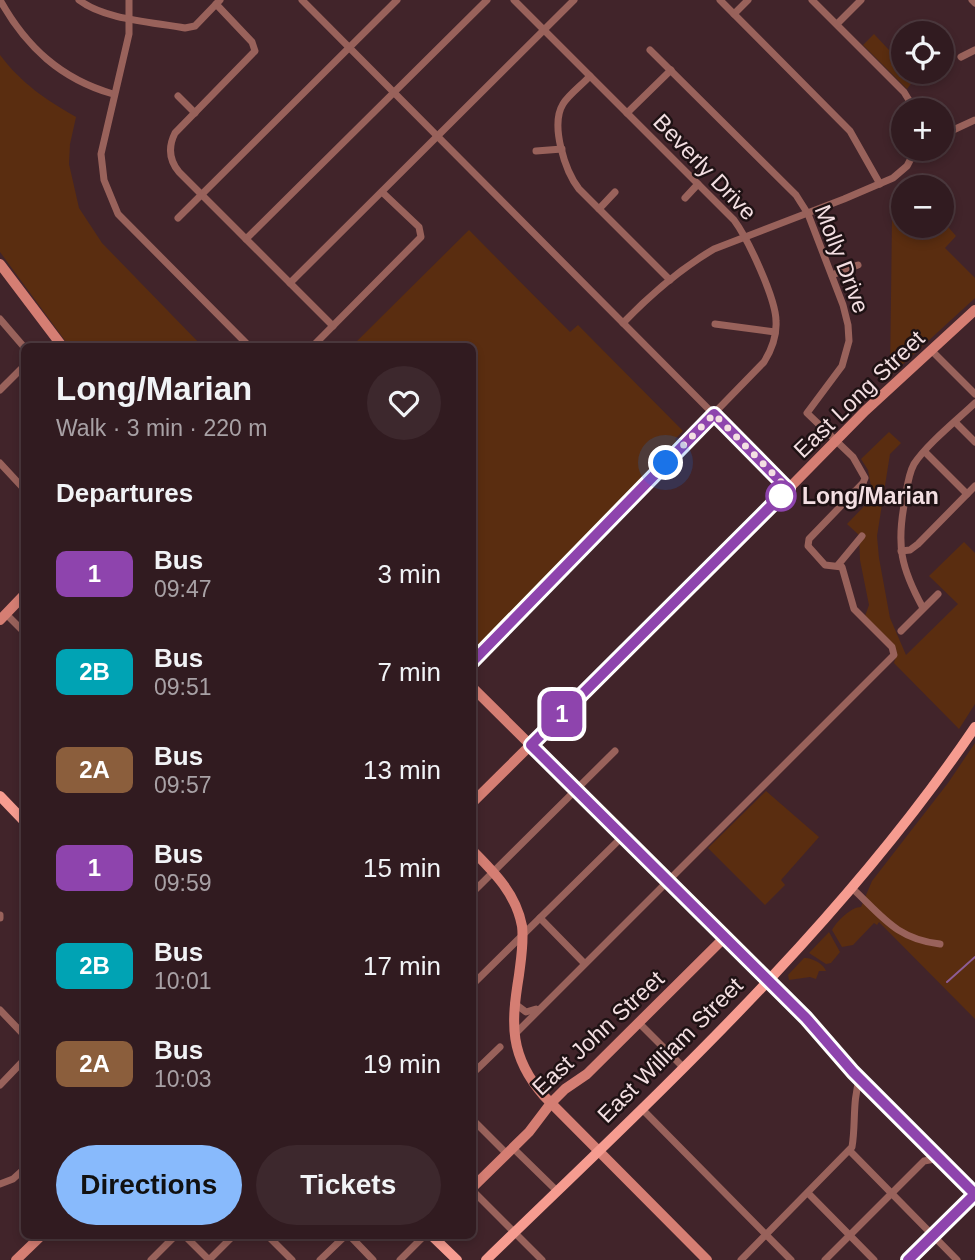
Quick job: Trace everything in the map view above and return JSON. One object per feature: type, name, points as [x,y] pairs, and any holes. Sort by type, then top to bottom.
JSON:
[{"type":"main road","name":"East William Street","points":[[486,1260],[769,982],[852,888],[920,803],[975,727]]},
{"type":"main road","points":[[0,796],[21,818]]},
{"type":"main road","points":[[435,1239],[457,1260]]},
{"type":"street","points":[[1,0],[19,32],[48,62],[87,85],[113,94]]},
{"type":"street","points":[[79,0],[107,14],[185,28],[195,26],[218,2],[252,42],[255,51],[173,137],[170,149],[173,163],[334,326]]},
{"type":"street","points":[[130,0],[131,18],[127,43],[101,154],[104,180],[112,204],[126,223],[246,343]]},
{"type":"street","points":[[178,218],[397,0]]},
{"type":"street","points":[[246,239],[487,0]]},
{"type":"street","name":"Beverly Drive","points":[[514,0],[734,220],[746,237],[774,310],[775,332]]},
{"type":"street","points":[[290,283],[574,0]]},
{"type":"street","points":[[720,0],[850,131],[880,184]]},
{"type":"street","points":[[734,13],[748,0]]},
{"type":"street","points":[[812,0],[908,98]]},
{"type":"street","points":[[837,24],[861,0]]},
{"type":"street","points":[[305,1],[348,48],[788,489]]},
{"type":"street","name":"Molly Drive","points":[[650,50],[796,195],[808,214],[847,316],[847,348],[842,366],[807,413],[853,457],[865,474],[865,481],[808,542],[809,549],[823,563],[838,565]]},
{"type":"street","points":[[961,57],[975,50]]},
{"type":"street","points":[[627,113],[671,70]]},
{"type":"street","points":[[590,76],[563,104],[557,121],[562,149],[574,182],[670,280]]},
{"type":"street","points":[[178,96],[195,113]]},
{"type":"street","points":[[954,130],[975,120]]},
{"type":"street","points":[[536,151],[562,149]]},
{"type":"street","points":[[623,323],[647,298],[715,249],[880,184],[900,172],[908,161]]},
{"type":"street","points":[[685,198],[698,184]]},
{"type":"street","points":[[316,343],[421,237],[419,227],[382,192]]},
{"type":"street","points":[[599,209],[615,192]]},
{"type":"street","points":[[0,264],[60,343]]},
{"type":"street","points":[[832,275],[858,265]]},
{"type":"street","name":"East Long Street","points":[[476,799],[865,411],[975,310]]},
{"type":"street","points":[[0,319],[21,344]]},
{"type":"street","points":[[476,658],[764,362],[774,343],[775,332],[715,324]]},
{"type":"street","points":[[932,351],[975,394]]},
{"type":"street","points":[[0,390],[21,369]]},
{"type":"street","points":[[923,608],[910,583],[901,551],[899,531],[908,480],[915,463],[975,403]]},
{"type":"street","points":[[955,422],[975,442]]},
{"type":"street","points":[[925,452],[967,494]]},
{"type":"street","points":[[0,463],[21,486]]},
{"type":"street","points":[[901,551],[910,550],[918,544],[975,486]]},
{"type":"street","points":[[513,1035],[894,655],[892,647],[854,609],[844,570],[838,565],[862,536]]},
{"type":"street","points":[[901,631],[938,594]]},
{"type":"street","points":[[21,598],[3,617],[21,630]]},
{"type":"street","points":[[476,691],[816,1028],[860,1078],[975,1194],[908,1260]]},
{"type":"street","points":[[476,889],[615,751]]},
{"type":"street","points":[[476,981],[623,836]]},
{"type":"street","points":[[476,854],[506,886],[514,902],[523,936],[514,1003],[513,1035],[523,1067],[535,1086],[707,1260]]},
{"type":"street","points":[[852,888],[901,934],[921,942],[940,944]]},
{"type":"street","points":[[540,918],[584,963]]},
{"type":"street","name":"East John Street","points":[[476,1185],[529,1132],[551,1102],[587,1074],[724,938]]},
{"type":"street","points":[[514,1003],[527,1012],[540,1007]]},
{"type":"street","points":[[0,1010],[21,1032]]},
{"type":"street","points":[[639,1023],[683,1067]]},
{"type":"street","points":[[476,1070],[500,1047]]},
{"type":"street","points":[[0,1085],[21,1064]]},
{"type":"street","points":[[18,1067],[21,1070]]},
{"type":"street","points":[[741,1260],[849,1152],[852,1147],[860,1078]]},
{"type":"street","points":[[642,1109],[791,1260]]},
{"type":"street","points":[[476,1125],[557,1191]]},
{"type":"street","points":[[825,1260],[924,1161],[925,1143]]},
{"type":"street","points":[[849,1152],[957,1260]]},
{"type":"street","points":[[924,1161],[940,1158]]},
{"type":"street","points":[[0,1184],[13,1179],[21,1172]]},
{"type":"street","points":[[476,1193],[542,1260]]},
{"type":"street","points":[[808,1194],[874,1260]]},
{"type":"street","points":[[16,1260],[38,1239]]},
{"type":"street","points":[[150,1260],[172,1239]]},
{"type":"street","points":[[188,1239],[209,1260],[230,1239]]},
{"type":"street","points":[[271,1239],[292,1260]]},
{"type":"street","points":[[320,1260],[344,1239]]},
{"type":"street","points":[[350,1239],[373,1260]]},
{"type":"street","points":[[400,1260],[421,1239]]},
{"type":"shaded area","points":[[874,34],[891,52],[891,73],[863,45]]},
{"type":"shaded area","points":[[0,55],[35,90],[76,117],[69,164],[79,208],[102,243],[199,343],[67,343],[0,252]]},
{"type":"shaded area","points":[[469,230],[570,332],[578,325],[683,431],[675,439],[677,441],[476,649],[476,343],[355,343]]},
{"type":"shaded area","points":[[954,234],[956,236],[945,248],[975,278],[975,298],[890,376],[892,238],[954,238]]},
{"type":"shaded area","points":[[889,432],[901,443],[890,454],[877,536],[890,618],[906,655],[958,604],[929,576],[964,542],[975,553],[975,704],[959,729],[894,663],[897,652],[865,616],[869,605],[860,560],[859,535],[847,524],[873,497],[868,470],[861,459]]},
{"type":"shaded area","points":[[975,743],[975,1019],[879,922],[877,925],[874,923],[853,945],[842,947],[832,930],[845,915],[861,907],[872,881],[948,783]]},
{"type":"shaded area","points":[[766,791],[819,837],[781,880],[785,885],[765,905],[708,848]]},
{"type":"shaded area","points":[[829,932],[840,952],[831,963],[826,964],[809,953]]},
{"type":"shaded area","points":[[804,958],[817,962],[826,971],[819,971],[816,979],[810,977],[789,980],[788,975]]},
{"type":"waterway","points":[[947,982],[975,957]]},
{"type":"bus line","name":"1","points":[[476,658],[714,414],[788,489],[531,745],[816,1028],[853,1072],[975,1194],[908,1260]]},
{"type":"place","name":"Long/Marian","points":[[781,496]]},
{"type":"route","points":[[666,463],[714,414],[788,489],[781,496]]}]
